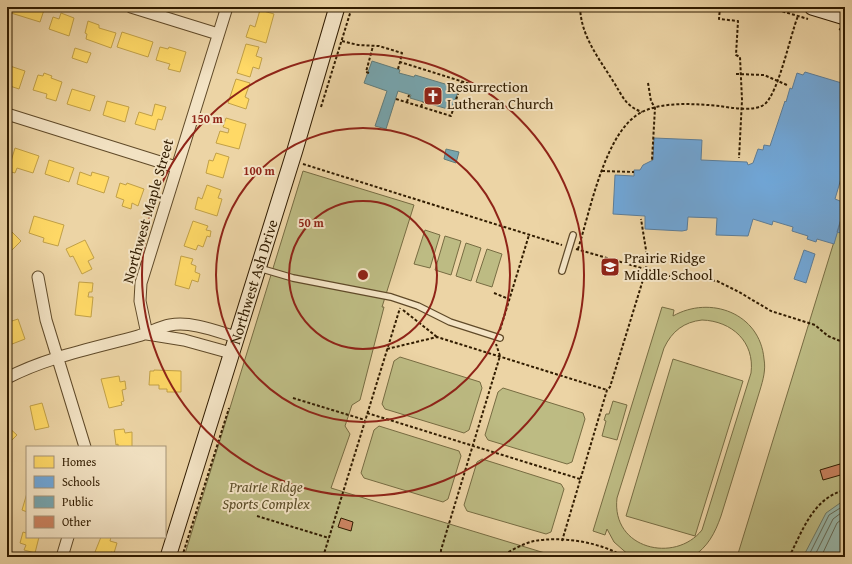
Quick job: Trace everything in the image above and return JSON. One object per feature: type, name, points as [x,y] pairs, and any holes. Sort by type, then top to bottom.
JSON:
[{"type":"street","points":[[131,7],[218,34]]},
{"type":"street","name":"Northwest Maple Street","points":[[147,334],[140,301],[141,283],[227,7]]},
{"type":"street","name":"Northwest Ash Drive","points":[[168,557],[337,7]]},
{"type":"street","points":[[812,7],[845,17]]},
{"type":"street","points":[[7,114],[176,167]]},
{"type":"street","points":[[38,276],[46,320],[85,446]]},
{"type":"street","points":[[7,378],[58,358],[147,334],[170,325],[189,325],[236,338]]},
{"type":"street","points":[[147,334],[184,340],[231,353]]},
{"type":"street","points":[[62,557],[68,538]]},
{"type":"lane","points":[[562,271],[573,235]]},
{"type":"lane","points":[[257,268],[293,278],[392,297],[418,306],[450,322],[498,338]]},
{"type":"path","points":[[580,7],[584,31],[592,49],[622,98],[630,106],[642,112]]},
{"type":"path","points":[[720,7],[719,19],[738,21],[736,55],[740,58],[742,108],[740,158]]},
{"type":"path","points":[[578,249],[602,171],[614,141],[642,112],[655,108],[675,105],[754,108],[764,104],[773,93],[798,16]]},
{"type":"path","points":[[342,41],[358,45],[374,46],[402,53],[398,69]]},
{"type":"path","points":[[369,73],[366,72],[374,46]]},
{"type":"path","points":[[400,62],[470,84]]},
{"type":"path","points":[[736,74],[764,75],[777,80],[786,86]]},
{"type":"path","points":[[396,99],[451,116],[462,81]]},
{"type":"path","points":[[648,83],[651,101],[655,108],[652,160]]},
{"type":"path","points":[[407,102],[409,95]]},
{"type":"path","points":[[421,107],[423,102]]},
{"type":"path","points":[[602,171],[634,172]]},
{"type":"path","points":[[562,541],[607,390],[610,387],[646,270],[647,256],[641,219]]},
{"type":"path","points":[[441,557],[441,550],[500,356],[496,345],[529,235]]},
{"type":"path","points":[[494,293],[509,299]]},
{"type":"path","points":[[393,305],[400,307],[437,337],[607,390]]},
{"type":"path","points":[[323,557],[400,307]]},
{"type":"path","points":[[387,349],[437,337]]},
{"type":"path","points":[[293,398],[366,420]]},
{"type":"path","points":[[367,414],[580,479]]},
{"type":"path","points":[[789,557],[808,521],[822,501],[835,493],[845,490]]},
{"type":"path","points":[[257,516],[329,538]]},
{"type":"path","points":[[500,557],[533,541],[562,541],[600,545],[611,549],[624,557]]},
{"type":"green space","name":"Prairie Ridge Sports Complex","points":[[303,171],[414,205],[382,307],[384,307],[360,400],[352,405],[345,426],[350,434],[331,488],[558,557],[184,557]]},
{"type":"green space","points":[[845,206],[845,557],[737,557]]},
{"type":"green space","points":[[425,230],[440,235],[430,268],[414,264]]},
{"type":"green space","points":[[445,236],[461,241],[451,275],[435,270]]},
{"type":"green space","points":[[466,243],[481,248],[471,281],[456,276]]},
{"type":"green space","points":[[487,249],[502,254],[492,287],[476,282]]},
{"type":"green space","points":[[662,307],[674,310],[673,316],[687,310],[702,307],[717,308],[731,312],[743,320],[753,330],[760,343],[765,363],[764,375],[721,516],[707,544],[692,557],[631,557],[614,542],[607,529],[605,535],[593,531]],"holes":[[[702,320],[713,321],[732,329],[745,343],[749,352],[751,373],[702,530],[690,540],[676,547],[662,548],[647,546],[634,540],[624,529],[618,515],[617,498],[667,342],[675,332],[684,325]]]},
{"type":"green space","points":[[400,357],[480,382],[482,388],[469,430],[464,433],[385,409],[382,404],[394,361]]},
{"type":"green space","points":[[673,359],[743,381],[695,536],[626,516]]},
{"type":"green space","points":[[503,388],[583,413],[585,419],[572,462],[567,464],[488,440],[485,435],[498,392]]},
{"type":"green space","points":[[613,401],[627,405],[617,440],[602,436],[606,421],[604,420],[606,414],[609,414]]},
{"type":"green space","points":[[379,426],[459,451],[461,456],[448,499],[443,502],[364,478],[361,473],[374,430]]},
{"type":"green space","points":[[482,459],[561,484],[564,489],[551,532],[546,534],[467,511],[464,505],[477,462]]},
{"type":"water","points":[[845,501],[845,557],[803,557],[826,513]]},
{"type":"building: Homes","points":[[13,7],[35,7],[44,10],[40,22],[11,13]]},
{"type":"building: Homes","points":[[260,10],[274,14],[266,43],[246,37],[250,25],[255,27]]},
{"type":"building: Homes","points":[[61,13],[74,18],[69,36],[49,29],[53,17],[59,19]]},
{"type":"building: Homes","points":[[88,21],[99,25],[99,28],[116,33],[111,48],[86,39],[87,34],[85,33]]},
{"type":"building: Homes","points":[[122,32],[153,42],[148,57],[117,47]]},
{"type":"building: Homes","points":[[246,44],[259,47],[256,56],[262,58],[259,69],[253,67],[250,77],[237,73]]},
{"type":"building: Homes","points":[[160,47],[168,49],[169,47],[186,52],[180,72],[168,69],[170,64],[156,60]]},
{"type":"building: Homes","points":[[75,48],[91,53],[87,63],[72,58]]},
{"type":"building: Homes","points":[[7,65],[25,71],[19,89],[10,86],[11,83],[7,81]]},
{"type":"building: Homes","points":[[44,73],[52,76],[51,78],[62,82],[56,101],[46,98],[47,94],[33,90],[38,75],[43,76]]},
{"type":"building: Homes","points":[[236,79],[250,83],[245,97],[249,99],[246,109],[228,103]]},
{"type":"building: Homes","points":[[72,89],[95,96],[90,111],[67,104]]},
{"type":"building: Homes","points":[[107,101],[129,107],[125,122],[103,115]]},
{"type":"building: Homes","points":[[155,104],[166,107],[162,120],[158,119],[155,130],[135,124],[139,112],[152,116]]},
{"type":"building: Homes","points":[[226,118],[246,124],[239,149],[216,143],[220,131],[228,133],[229,129],[223,127]]},
{"type":"building: Homes","points":[[15,148],[39,156],[33,173],[17,168],[15,173],[8,171]]},
{"type":"building: Homes","points":[[216,153],[229,157],[223,178],[206,173],[209,160],[213,161]]},
{"type":"building: Homes","points":[[49,160],[74,168],[69,182],[45,174]]},
{"type":"building: Homes","points":[[80,172],[91,176],[92,172],[109,177],[104,193],[77,184]]},
{"type":"building: Homes","points":[[120,183],[126,185],[127,183],[144,189],[138,206],[132,203],[131,209],[122,206],[124,200],[116,197]]},
{"type":"building: Homes","points":[[207,185],[221,190],[218,198],[222,199],[217,216],[195,209],[198,197],[202,199]]},
{"type":"building: Homes","points":[[34,216],[64,225],[58,246],[43,242],[44,238],[29,233]]},
{"type":"building: Homes","points":[[193,221],[208,226],[206,230],[211,231],[210,237],[207,236],[203,247],[198,245],[196,250],[184,246]]},
{"type":"building: Homes","points":[[12,232],[21,241],[9,253],[7,253],[7,234],[9,236]]},
{"type":"building: Homes","points":[[85,240],[94,258],[88,261],[92,269],[82,274],[73,256],[70,257],[66,249]]},
{"type":"building: Homes","points":[[181,256],[193,259],[191,264],[196,266],[195,272],[200,274],[198,282],[192,280],[189,289],[175,285]]},
{"type":"building: Homes","points":[[79,282],[93,283],[92,292],[89,292],[88,297],[93,297],[91,317],[75,315]]},
{"type":"building: Homes","points":[[18,319],[25,339],[7,346],[7,328],[10,327],[9,322]]},
{"type":"building: Homes","points":[[150,371],[181,371],[181,392],[167,392],[167,389],[159,389],[159,385],[149,385]]},
{"type":"building: Homes","points":[[119,376],[120,382],[125,381],[126,389],[122,390],[124,401],[121,402],[122,405],[109,408],[101,379]]},
{"type":"building: Homes","points":[[42,403],[49,427],[35,430],[30,406]]},
{"type":"building: Homes","points":[[7,426],[17,435],[9,443],[7,442]]},
{"type":"building: Homes","points":[[124,429],[125,433],[132,432],[132,446],[116,445],[114,430]]},
{"type":"building: Homes","points":[[26,496],[26,512],[22,510]]},
{"type":"building: Homes","points":[[23,532],[26,533],[26,538],[39,538],[35,553],[24,550],[26,545],[20,543]]},
{"type":"building: Homes","points":[[101,538],[111,538],[110,541],[117,543],[114,553],[111,552],[109,557],[93,557]]},
{"type":"building: Schools","name":"Prairie Ridge Middle School","points":[[805,72],[845,84],[845,165],[835,199],[845,203],[845,206],[834,244],[817,239],[816,242],[807,239],[808,236],[792,231],[793,227],[773,221],[772,225],[753,219],[748,236],[716,235],[717,218],[688,217],[687,230],[682,231],[645,229],[645,216],[613,214],[615,175],[634,176],[634,170],[640,170],[643,165],[653,160],[654,138],[702,140],[701,160],[747,162],[748,165],[753,163],[758,149],[763,150],[764,145],[770,146],[785,101],[786,102],[790,88],[792,89],[797,73],[803,75]]},
{"type":"building: Schools","points":[[845,206],[845,234],[837,232]]},
{"type":"building: Schools","points":[[804,250],[815,254],[806,283],[794,279]]},
{"type":"building: Public","name":"Resurrection Lutheran Church","points":[[372,61],[400,70],[399,73],[414,77],[415,75],[455,87],[454,91],[458,92],[451,110],[410,98],[411,95],[398,91],[386,129],[375,126],[387,91],[364,83]]},
{"type":"building: Public","points":[[446,149],[459,152],[456,163],[444,159]]},
{"type":"building: Other","points":[[840,464],[844,474],[823,480],[820,470]]},
{"type":"building: Other","points":[[341,518],[353,522],[351,531],[338,527]]},
{"type":"place","name":"Resurrection Lutheran Church","points":[[433,96]]},
{"type":"place","name":"Prairie Ridge Middle School","points":[[610,267]]}]
